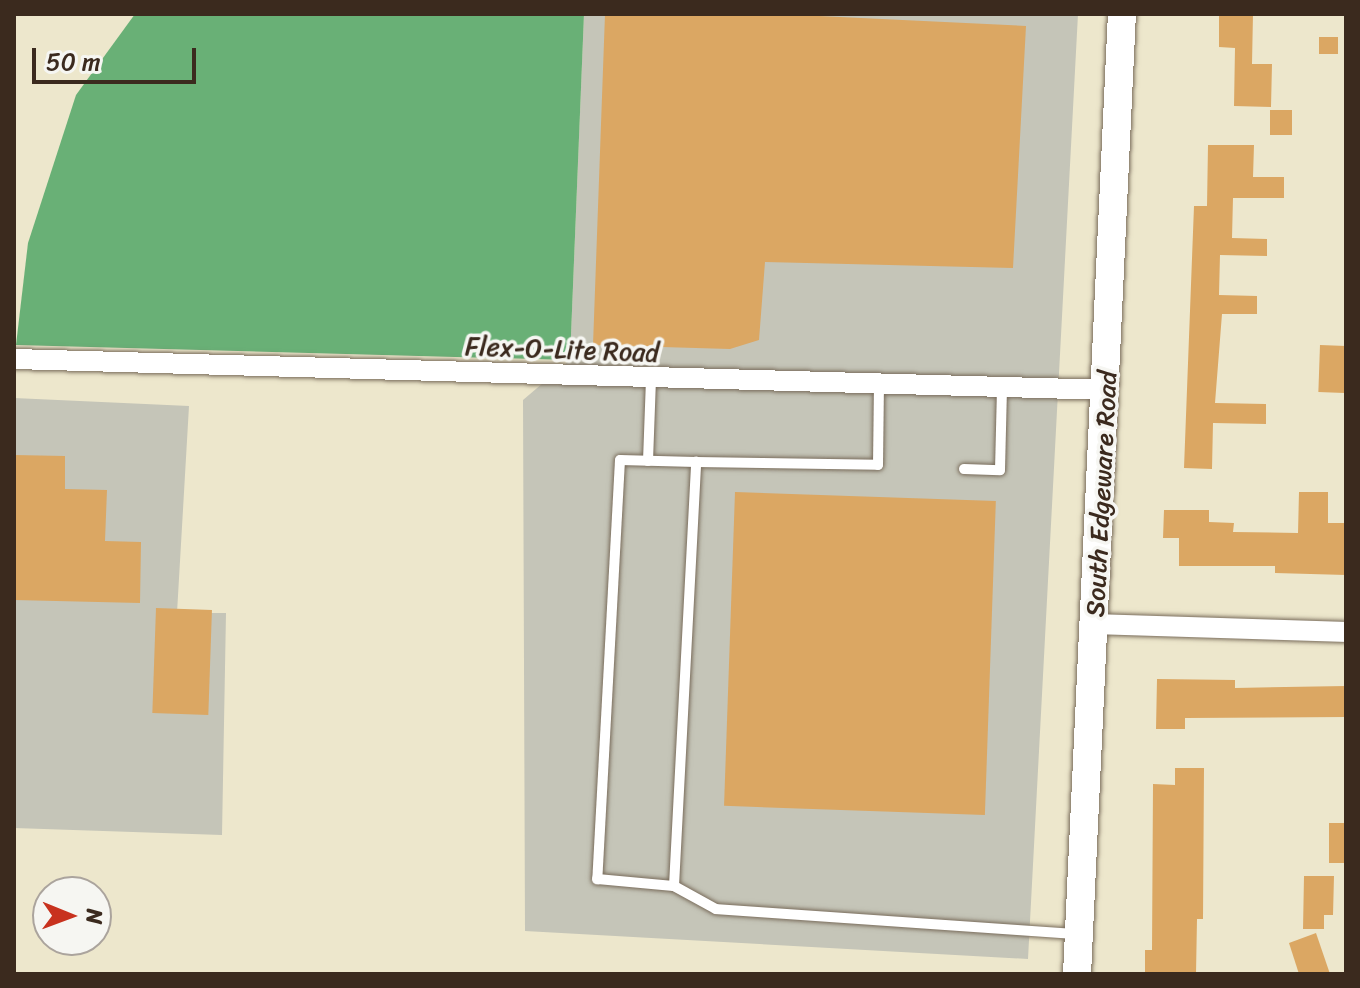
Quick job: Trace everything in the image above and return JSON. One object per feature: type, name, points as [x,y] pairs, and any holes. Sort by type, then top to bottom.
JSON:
[{"type":"main road","name":"South Edgeware Road","points":[[1077,974],[1108,390],[1122,14]]},
{"type":"street","name":"Flex-O-Lite Road","points":[[14,359],[1108,390]]},
{"type":"street","points":[[1095,624],[1346,632]]},
{"type":"lane","points":[[648,461],[651,379]]},
{"type":"lane","points":[[879,384],[878,465],[620,460],[597,879],[674,886],[716,909],[1079,934]]},
{"type":"lane","points":[[964,469],[1000,470],[1002,387]]},
{"type":"lane","points":[[674,886],[696,462]]},
{"type":"shaded area","points":[[584,14],[1078,14],[1028,959],[525,931],[523,400],[570,360]]},
{"type":"shaded area","points":[[14,398],[189,406],[177,613],[226,613],[222,835],[14,828]]},
{"type":"green space","points":[[135,14],[584,14],[570,360],[16,345],[28,243],[76,95]]},
{"type":"building","points":[[605,14],[777,14],[1026,26],[1013,268],[765,262],[759,340],[730,349],[593,345]]},
{"type":"building","points":[[1219,14],[1253,14],[1252,64],[1272,64],[1271,107],[1234,106],[1235,48],[1219,47]]},
{"type":"building","points":[[1319,37],[1338,37],[1338,54],[1319,54]]},
{"type":"building","points":[[1270,110],[1292,110],[1292,135],[1270,135]]},
{"type":"building","points":[[1208,145],[1254,145],[1253,177],[1284,177],[1284,198],[1233,198],[1232,238],[1267,239],[1267,256],[1220,255],[1219,295],[1257,296],[1257,314],[1222,314],[1215,403],[1266,404],[1266,424],[1213,423],[1212,469],[1184,468],[1194,206],[1207,206]]},
{"type":"building","points":[[1320,345],[1346,346],[1344,393],[1318,392]]},
{"type":"building","points":[[14,455],[65,456],[65,489],[107,490],[105,541],[141,542],[140,603],[14,600]]},
{"type":"building","points":[[735,492],[996,501],[985,815],[724,806]]},
{"type":"building","points":[[1299,492],[1328,492],[1328,523],[1346,523],[1346,575],[1275,573],[1275,566],[1179,566],[1179,538],[1163,538],[1164,510],[1209,510],[1209,522],[1234,523],[1233,532],[1298,533]]},
{"type":"building","points":[[156,608],[212,610],[208,715],[152,713]]},
{"type":"building","points":[[1157,679],[1235,680],[1235,688],[1346,686],[1346,717],[1185,718],[1185,729],[1156,729]]},
{"type":"building","points":[[1175,768],[1204,768],[1203,919],[1197,919],[1196,974],[1145,974],[1145,950],[1152,950],[1153,784],[1175,785]]},
{"type":"building","points":[[1329,823],[1346,823],[1346,863],[1329,863]]},
{"type":"building","points":[[1304,876],[1334,876],[1333,915],[1324,915],[1324,929],[1303,929]]},
{"type":"building","points":[[1316,933],[1330,974],[1299,974],[1289,943]]}]
